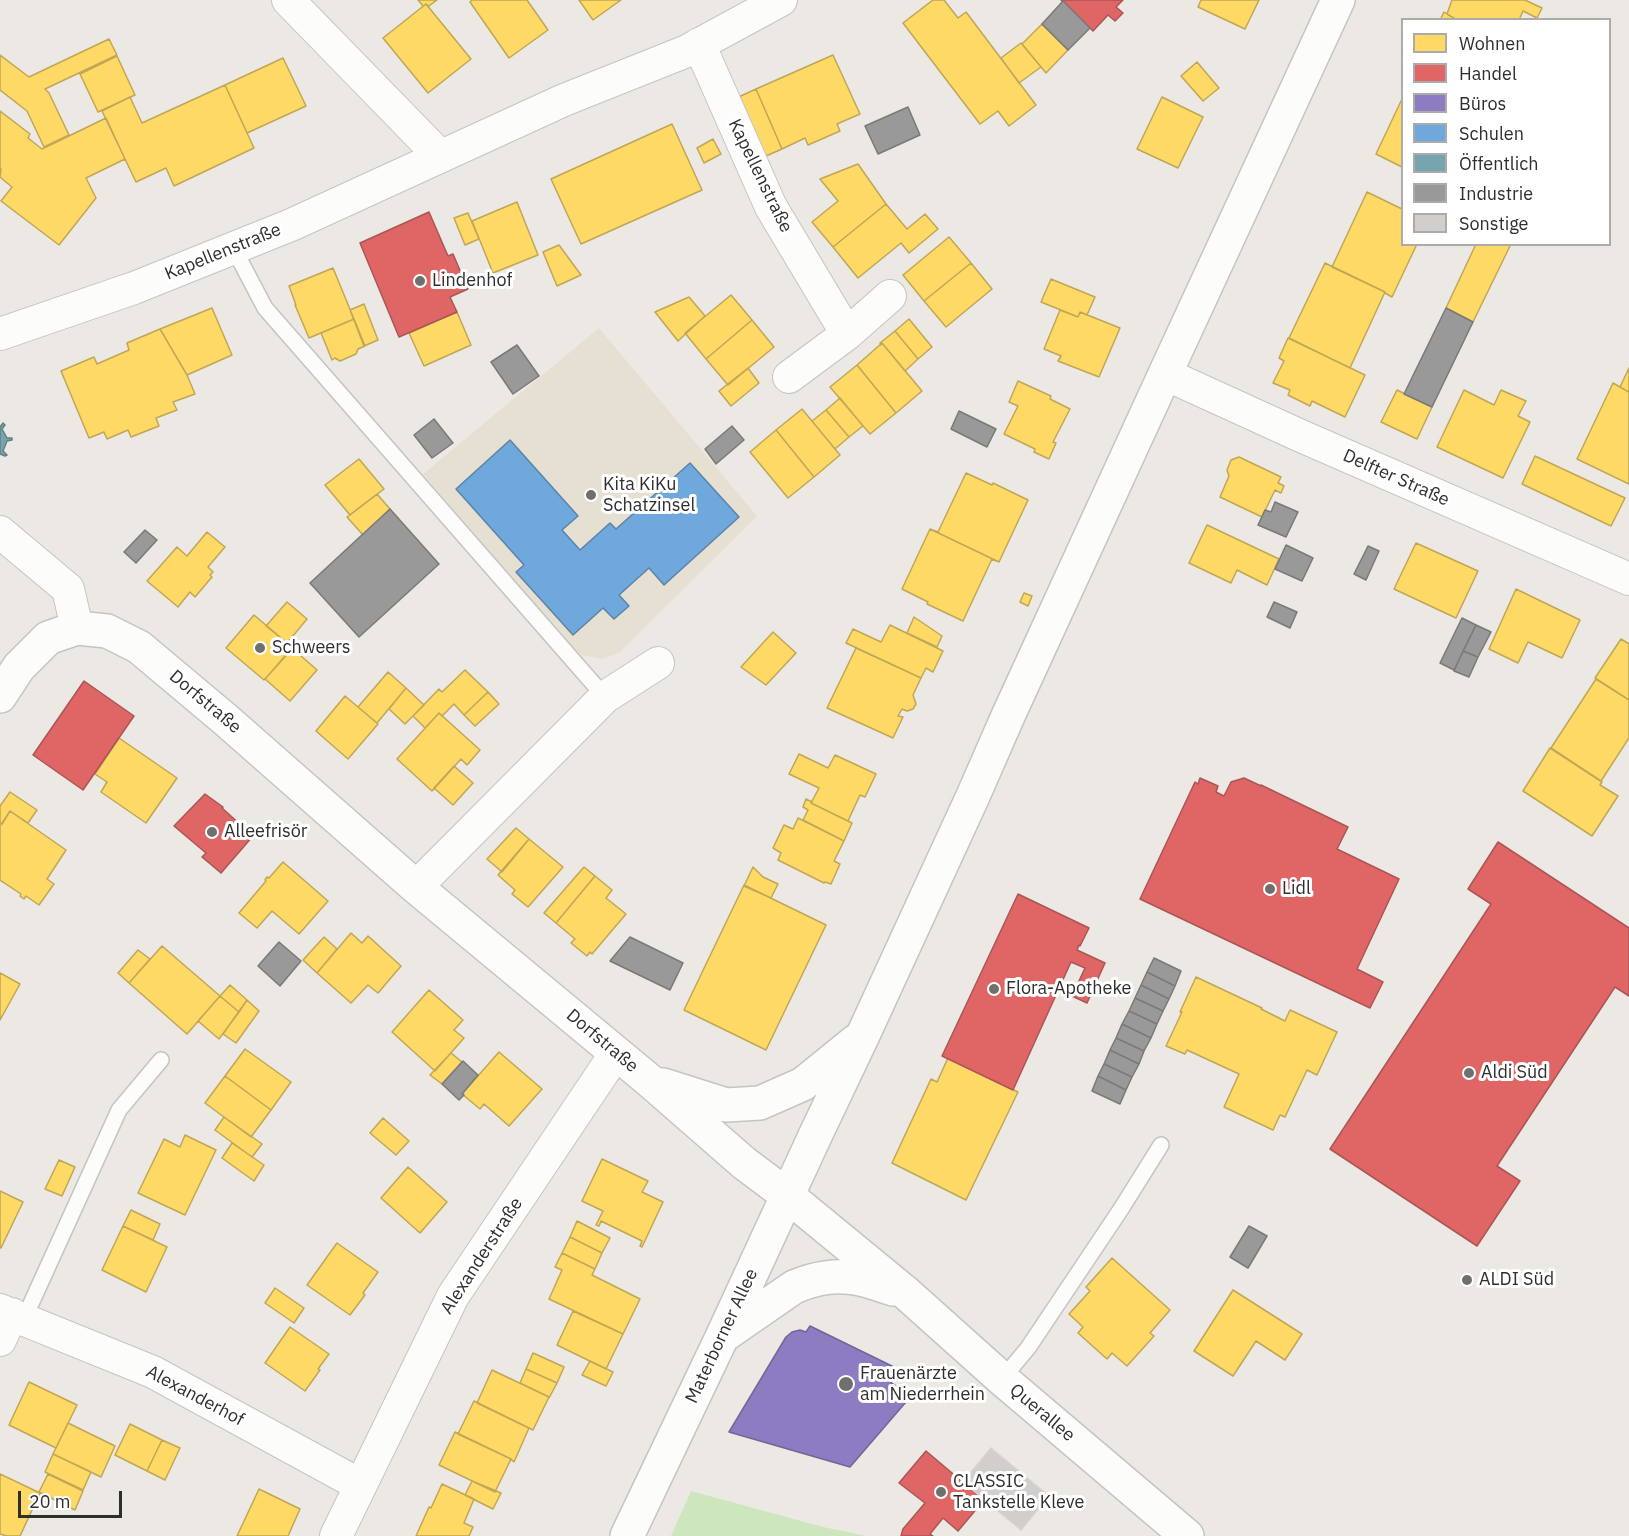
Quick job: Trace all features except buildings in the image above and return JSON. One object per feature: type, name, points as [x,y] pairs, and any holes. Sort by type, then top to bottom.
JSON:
[{"type":"street","points":[[288,0],[440,156]]},
{"type":"street","name":"Kapellenstraße","points":[[0,334],[134,288],[291,225],[564,100],[687,51],[781,0]]},
{"type":"street","name":"Materborner Allee","points":[[627,1536],[863,1035],[1338,0]]},
{"type":"street","name":"Kapellenstraße","points":[[699,44],[771,207],[847,334]]},
{"type":"street","points":[[789,377],[847,334],[890,296]]},
{"type":"street","name":"Delfter Straße","points":[[1165,374],[1629,579]]},
{"type":"street","points":[[0,532],[68,589],[77,628],[48,638],[19,667],[0,696]]},
{"type":"street","name":"Dorfstraße","points":[[77,628],[107,631],[139,647],[416,887],[650,1081],[744,1163],[788,1196]]},
{"type":"street","points":[[416,887],[604,697],[658,663]]},
{"type":"street","points":[[650,1081],[726,1105],[760,1103],[803,1084],[863,1035]]},
{"type":"street","name":"Alexanderstraße","points":[[336,1536],[453,1296],[616,1053]]},
{"type":"street","name":"Querallee","points":[[788,1196],[906,1293],[1002,1379],[1187,1536]]},
{"type":"street","points":[[722,1337],[794,1287],[823,1277],[860,1278],[906,1293]]},
{"type":"street","name":"Alexanderhof","points":[[9,1321],[153,1372],[360,1485]]},
{"type":"lane","points":[[234,249],[265,308],[604,697]]},
{"type":"lane","name":"Alexanderhof","points":[[9,1321],[119,1110],[161,1060]]},
{"type":"lane","points":[[1002,1379],[1034,1338],[1161,1145]]},
{"type":"shaded area","name":"Kita KiKu Schatzinsel","points":[[599,328],[757,516],[620,652],[603,659],[581,655],[567,642],[423,474]]},
{"type":"green space","points":[[691,1491],[823,1527],[867,1536],[671,1536]]},
{"type":"place","name":"Lindenhof","points":[[420,281]]},
{"type":"place","name":"Kita KiKu Schatzinsel","points":[[591,495]]},
{"type":"place","name":"Schweers","points":[[260,648]]},
{"type":"place","name":"Alleefrisör","points":[[212,832]]},
{"type":"place","name":"Lidl","points":[[1270,889]]},
{"type":"place","name":"Flora-Apotheke","points":[[994,989]]},
{"type":"place","name":"Aldi Süd","points":[[1469,1073]]},
{"type":"place","name":"ALDI Süd","points":[[1467,1280]]},
{"type":"place","name":"Frauenärzte am Niederrhein","points":[[846,1384]]},
{"type":"place","name":"CLASSIC Tankstelle Kleve","points":[[941,1492]]}]
